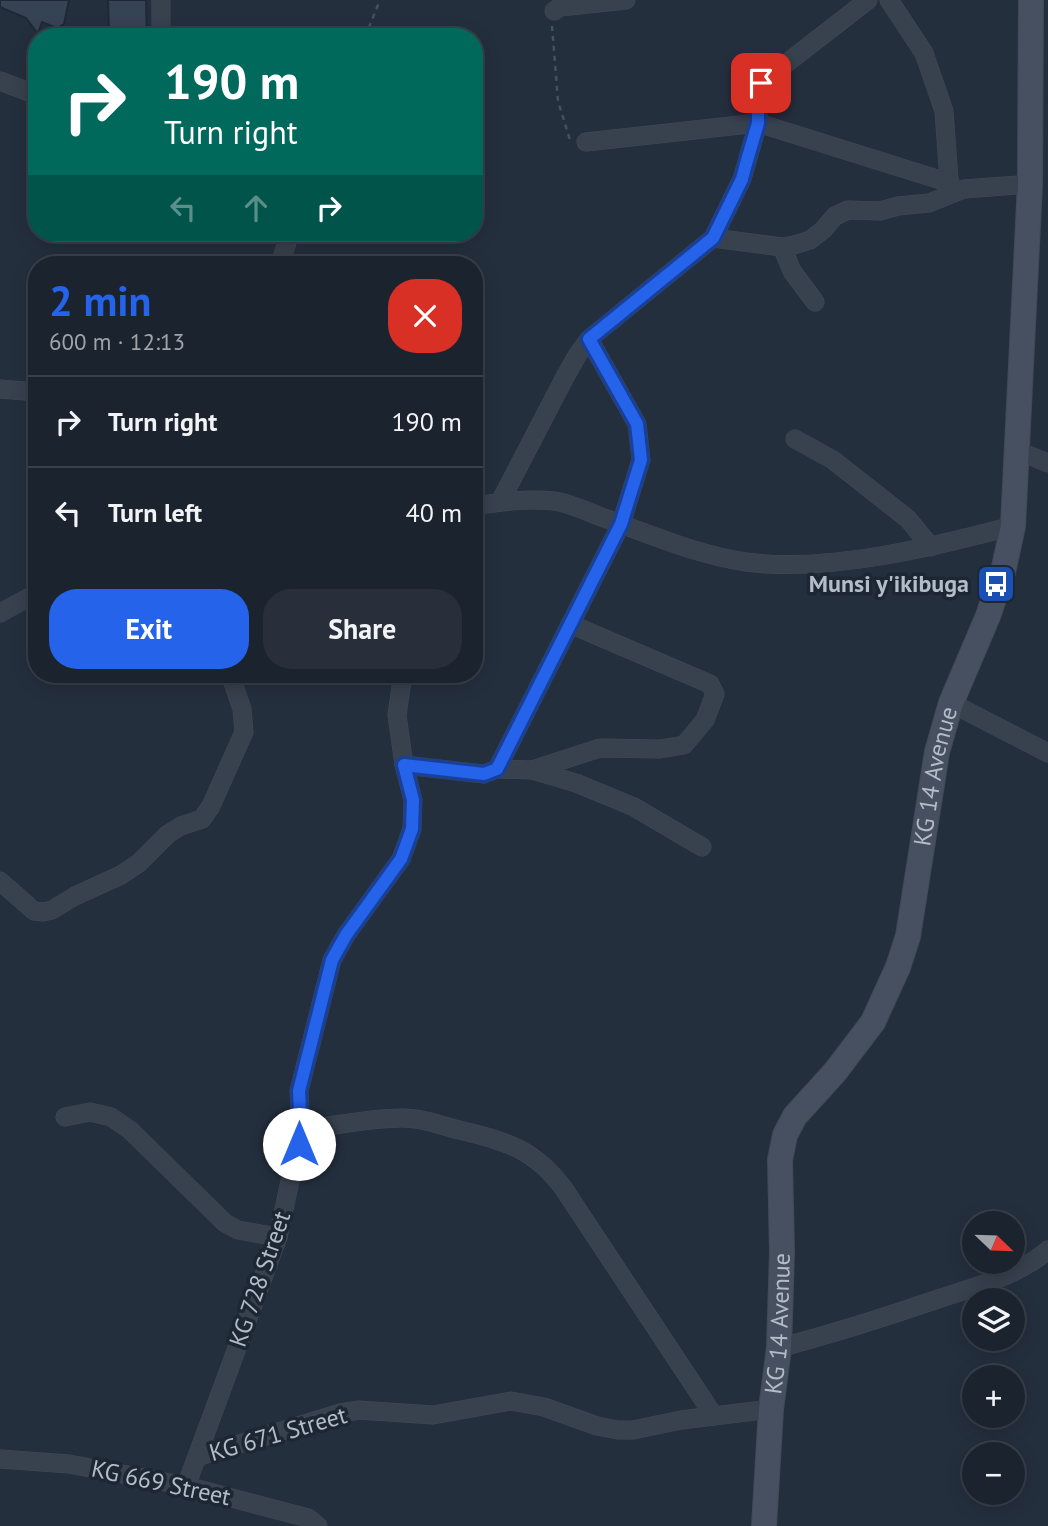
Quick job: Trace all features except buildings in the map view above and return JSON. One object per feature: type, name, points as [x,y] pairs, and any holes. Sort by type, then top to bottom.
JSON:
[{"type":"main road","name":"KG 14 Avenue","points":[[764,1526],[771,1409],[779,1348],[782,1252],[780,1160],[785,1135],[795,1116],[835,1072],[873,1022],[898,967],[908,936],[935,764],[951,703],[1003,572],[1013,526],[1030,184],[1031,0]]},
{"type":"street","points":[[161,0],[161,28]]},
{"type":"street","points":[[554,10],[560,7],[626,0]]},
{"type":"street","points":[[500,502],[565,377],[589,339],[713,238],[742,179],[758,123],[761,83],[867,0]]},
{"type":"street","points":[[889,0],[924,53],[944,111],[950,188]]},
{"type":"street","points":[[0,81],[28,92]]},
{"type":"street","points":[[586,142],[758,123],[950,188],[1030,184]]},
{"type":"street","points":[[713,238],[782,247],[810,240],[835,216],[848,210],[880,211],[929,203],[950,188]]},
{"type":"street","points":[[782,247],[792,271],[815,302]]},
{"type":"street","points":[[497,769],[621,524],[641,460],[637,424],[589,339]]},
{"type":"street","points":[[0,389],[28,391]]},
{"type":"street","points":[[794,439],[833,460],[908,519],[931,547]]},
{"type":"street","points":[[1016,450],[1048,463]]},
{"type":"street","points":[[483,505],[557,501],[701,553],[746,562],[777,564],[824,562],[931,547],[1013,526]]},
{"type":"street","points":[[0,613],[28,598]]},
{"type":"street","points":[[532,770],[600,748],[660,749],[684,745],[705,720],[715,694],[710,684],[570,624]]},
{"type":"street","points":[[0,881],[34,911],[52,910],[121,874],[139,863],[168,834],[202,819],[211,806],[244,732],[245,721],[233,683]]},
{"type":"street","name":"KG 728 Street","points":[[186,1486],[278,1237],[301,1130],[299,1091],[332,960],[346,935],[401,859],[412,829],[413,800],[404,765],[397,715],[402,683]]},
{"type":"street","points":[[951,703],[1048,753]]},
{"type":"street","points":[[404,765],[484,774],[497,769],[532,770],[576,783],[634,807],[702,847]]},
{"type":"street","points":[[65,1117],[90,1112],[111,1117],[130,1130],[225,1223],[238,1230],[278,1237]]},
{"type":"street","points":[[301,1130],[403,1118],[422,1120],[499,1140],[529,1153],[549,1169],[564,1189],[714,1416]]},
{"type":"street","points":[[779,1348],[824,1337],[996,1279],[1031,1264],[1048,1250]]},
{"type":"street","name":"KG 671 Street","points":[[197,1457],[340,1413],[359,1410],[433,1415],[511,1401],[544,1406],[597,1426],[633,1430],[771,1409]]},
{"type":"street","name":"KG 669 Street","points":[[0,1459],[69,1464],[186,1486],[307,1518],[318,1526]]},
{"type":"path","points":[[369,28],[380,0]]},
{"type":"path","points":[[554,10],[551,19],[558,101],[570,141],[586,142]]},
{"type":"place","name":"Munsi y'ikibuga","points":[[996,584]]},
{"type":"route","points":[[299,1144],[299,1091],[332,960],[346,935],[401,859],[412,829],[413,800],[404,765],[484,774],[497,769],[621,524],[641,460],[637,424],[589,339],[713,238],[742,179],[758,123],[761,83]]}]
